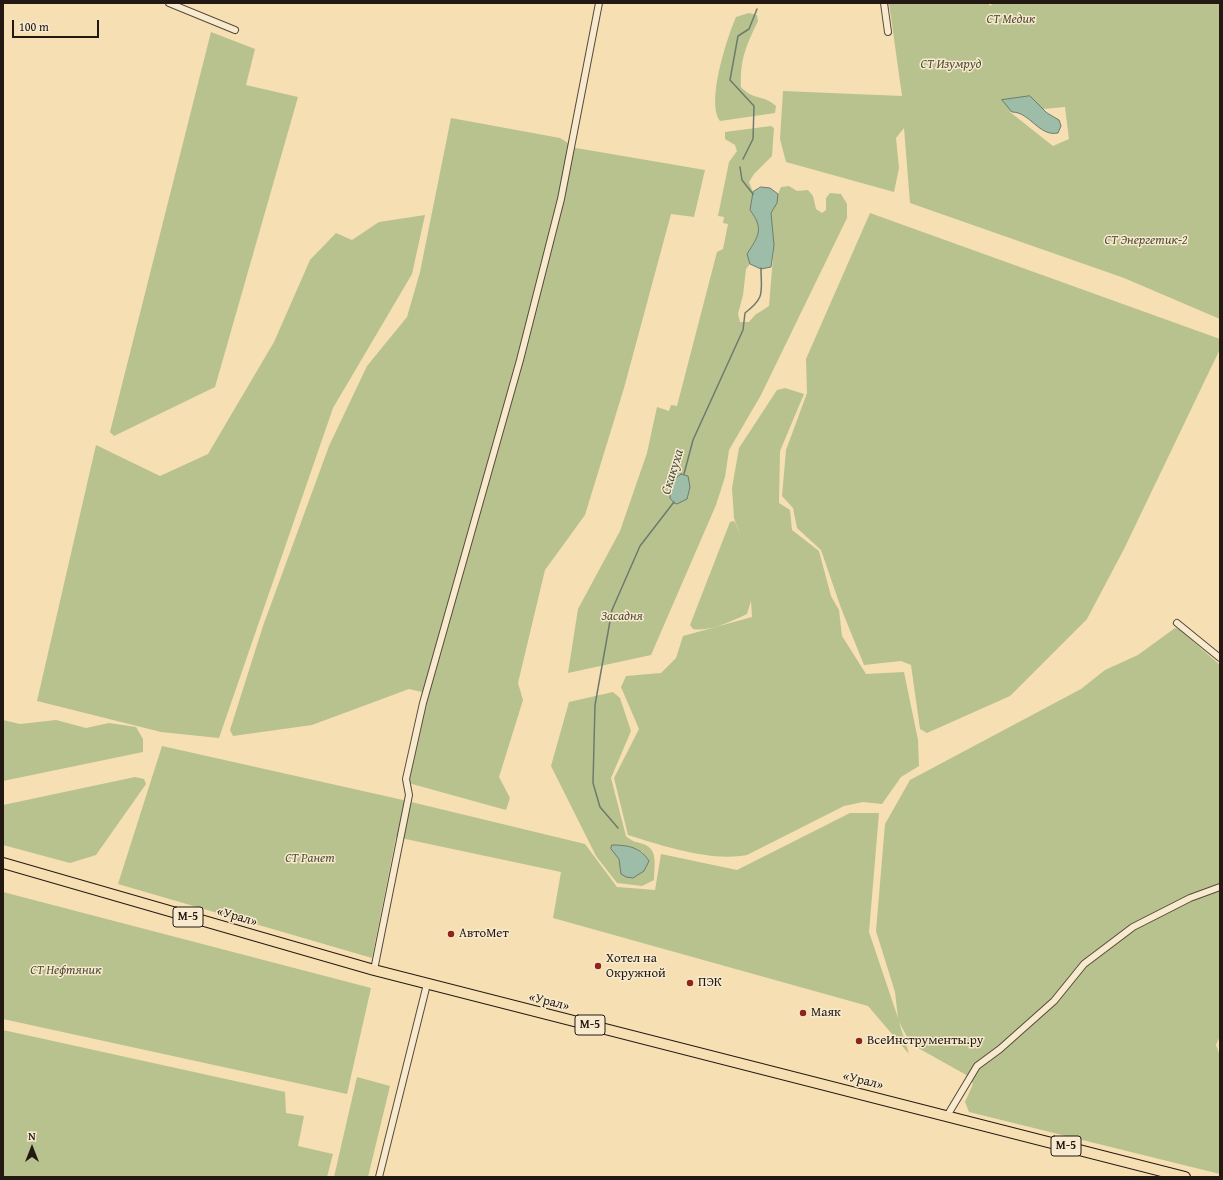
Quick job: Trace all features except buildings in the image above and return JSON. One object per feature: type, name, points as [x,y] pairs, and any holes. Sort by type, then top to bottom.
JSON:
[{"type":"highway","name":"«Урал»","points":[[3,863],[374,970],[1185,1177]]},
{"type":"street","points":[[169,3],[235,30]]},
{"type":"street","points":[[374,970],[409,795],[406,779],[423,703],[520,360],[561,199],[599,3]]},
{"type":"street","points":[[884,3],[888,32]]},
{"type":"street","points":[[1177,623],[1220,658]]},
{"type":"street","points":[[947,1116],[977,1066],[1000,1049],[1054,1001],[1084,964],[1133,927],[1190,898],[1220,887]]},
{"type":"street","points":[[379,1177],[427,984]]},
{"type":"green space","points":[[889,3],[987,3],[991,6],[992,3],[1220,3],[1220,319],[1124,278],[910,203],[904,128],[896,138],[899,168],[894,192],[786,162],[780,139],[783,91],[902,96]],"holes":[[[1065,107],[1069,139],[1053,146],[1010,112]]]},
{"type":"green space","points":[[749,13],[757,15],[758,21],[750,38],[743,60],[741,87],[754,96],[771,102],[776,106],[775,113],[720,121],[716,112],[715,100],[723,54],[736,17]]},
{"type":"green space","points":[[211,32],[255,49],[246,85],[298,97],[215,387],[114,436],[110,432]]},
{"type":"green space","points":[[451,118],[560,138],[576,148],[705,170],[694,217],[671,214],[624,388],[585,515],[545,570],[518,683],[523,700],[499,777],[510,798],[506,810],[412,784],[407,780],[426,693],[409,689],[312,725],[233,736],[230,730],[263,626],[329,446],[367,366],[407,317],[420,272]]},
{"type":"green space","name":"Засадня","points":[[771,126],[774,128],[772,156],[754,174],[749,182],[753,192],[750,210],[757,222],[758,232],[757,237],[747,254],[750,264],[746,269],[743,295],[738,314],[740,322],[749,322],[755,315],[769,306],[774,245],[771,213],[777,203],[778,194],[781,187],[789,186],[797,191],[808,190],[813,196],[816,209],[822,213],[826,210],[826,198],[830,193],[841,194],[847,204],[847,218],[761,395],[729,450],[725,477],[716,505],[651,655],[568,673],[578,609],[620,531],[647,453],[657,407],[669,411],[671,405],[677,406],[717,252],[723,249],[728,224],[723,223],[724,217],[718,216],[729,162],[737,151],[735,145],[725,139],[725,132]]},
{"type":"green space","points":[[870,213],[1220,339],[1220,349],[1124,549],[1087,619],[1010,696],[927,733],[920,729],[911,665],[901,661],[864,665],[841,608],[821,550],[797,528],[793,508],[782,496],[786,450],[807,393],[806,359]]},
{"type":"green space","points":[[425,215],[412,274],[333,408],[219,738],[161,732],[37,701],[96,445],[160,476],[208,454],[274,342],[310,260],[336,233],[352,240],[379,222]]},
{"type":"green space","points":[[785,388],[804,394],[780,451],[779,503],[790,510],[792,530],[819,551],[831,596],[839,610],[842,636],[866,674],[904,672],[918,740],[919,766],[901,777],[882,804],[863,802],[844,806],[747,855],[733,857],[703,855],[687,852],[628,835],[614,778],[639,729],[621,687],[626,676],[661,673],[676,658],[683,636],[752,617],[751,601],[747,614],[728,623],[700,630],[693,629],[690,625],[730,522],[735,522],[741,537],[734,518],[732,488],[739,448],[777,390]]},
{"type":"green space","name":"СТ Ранет","points":[[1175,628],[1179,629],[1220,665],[1220,1036],[1216,1045],[1220,1056],[1220,1174],[969,1112],[965,1102],[973,1084],[968,1076],[911,1044],[899,1022],[909,1054],[868,1006],[553,918],[561,872],[396,837],[372,958],[118,884],[162,746],[403,800],[585,844],[617,887],[655,890],[661,854],[737,870],[850,813],[879,813],[869,932],[898,1018],[895,992],[876,931],[885,824],[910,780],[1081,689],[1105,670],[1138,655]]},
{"type":"green space","points":[[613,692],[620,698],[631,731],[611,778],[626,836],[648,846],[654,854],[654,880],[642,886],[617,883],[596,856],[551,766],[569,702]],"holes":[[[618,845],[643,852],[621,874]]]},
{"type":"green space","points":[[3,720],[20,724],[56,720],[86,728],[109,723],[136,727],[143,739],[143,752],[3,781]]},
{"type":"green space","points":[[135,777],[144,779],[146,784],[96,855],[70,863],[3,845],[3,805]]},
{"type":"green space","name":"СТ Нефтяник","points":[[3,892],[371,988],[347,1094],[3,1019]]},
{"type":"green space","points":[[3,1030],[285,1092],[286,1113],[304,1116],[298,1146],[333,1154],[327,1177],[3,1177]]},
{"type":"green space","points":[[357,1077],[390,1086],[368,1177],[334,1177]]},
{"type":"shaded area","points":[[1030,96],[1047,113],[1059,120],[1061,126],[1058,133],[1045,131],[1024,116],[1012,112],[1002,100]]},
{"type":"shaded area","points":[[761,187],[770,188],[778,194],[777,203],[771,213],[774,245],[771,267],[761,269],[750,264],[747,254],[757,237],[758,232],[757,222],[750,210],[753,192]]},
{"type":"shaded area","points":[[681,474],[688,476],[690,487],[687,499],[677,504],[670,498],[670,490],[674,481]]},
{"type":"shaded area","points":[[612,845],[628,846],[642,853],[649,861],[644,871],[633,878],[626,877],[621,874],[619,859],[611,849]]},
{"type":"waterway","name":"Скакуха","points":[[743,159],[753,139],[754,106],[730,80],[738,36],[749,29],[757,9]]},
{"type":"waterway","name":"Скакуха","points":[[740,167],[742,180],[753,194]]},
{"type":"waterway","name":"Скакуха","points":[[684,474],[693,440],[743,330],[745,313],[756,303],[761,294],[761,268]]},
{"type":"waterway","name":"Скакуха","points":[[618,828],[600,807],[593,783],[595,705],[612,610],[640,546],[674,502]]},
{"type":"place","name":"АвтоМет","points":[[451,934]]},
{"type":"place","name":"Хотел на Окружной","points":[[598,966]]},
{"type":"place","name":"ПЭК","points":[[690,983]]},
{"type":"place","name":"Маяк","points":[[803,1013]]},
{"type":"place","name":"ВсеИнструменты.ру","points":[[859,1041]]},
{"type":"park label","name":"СТ Медик","points":[[1011,20]]},
{"type":"park label","name":"СТ Изумруд","points":[[951,65]]},
{"type":"park label","name":"СТ Энергетик-2","points":[[1146,241]]}]
